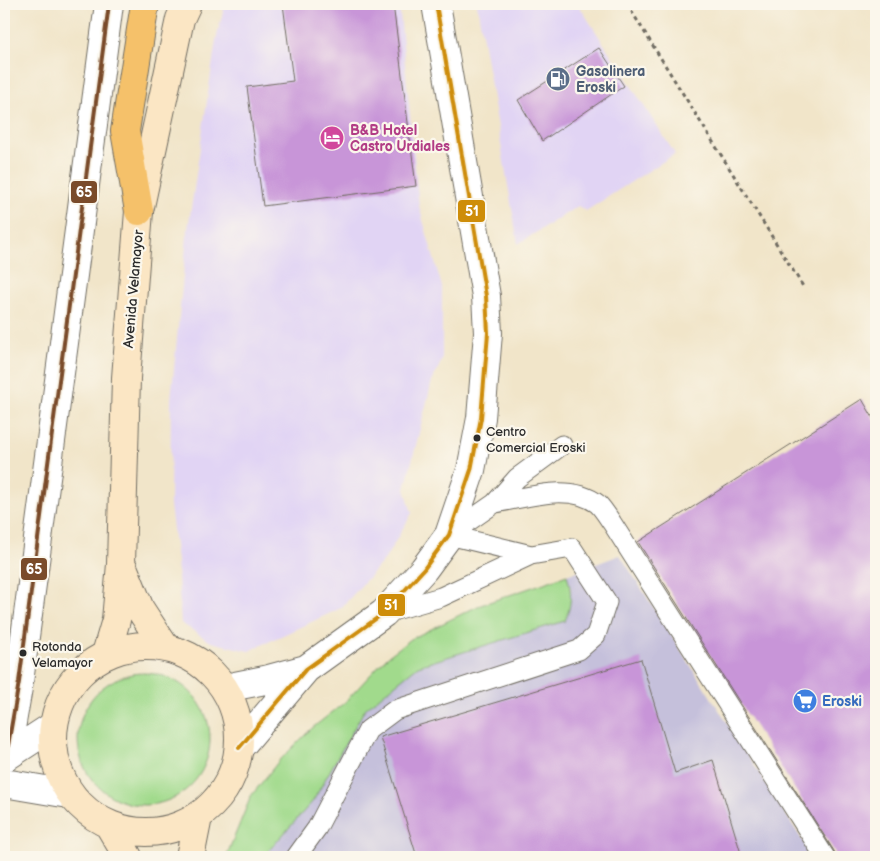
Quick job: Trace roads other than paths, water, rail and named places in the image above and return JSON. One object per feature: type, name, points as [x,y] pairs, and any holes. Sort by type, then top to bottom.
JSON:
[{"type":"highway","points":[[139,211],[125,131],[145,4]]},
{"type":"street","points":[[5,766],[21,674],[109,4]]},
{"type":"street","points":[[239,748],[306,669],[384,613],[424,569],[450,535],[473,462],[481,418],[488,333],[486,296],[436,4]]},
{"type":"street","name":"Avenida Velamayor","points":[[106,654],[116,620],[121,564],[126,378],[139,211],[181,9]]},
{"type":"street","name":"Avenida Velamayor","points":[[121,564],[140,610],[165,647]]},
{"type":"street","points":[[145,645],[165,647],[183,652],[199,661],[213,673],[225,688],[234,707],[239,727],[239,748],[235,768],[214,804],[198,816],[170,830],[139,832],[108,825],[87,812],[69,794],[58,773],[52,750],[53,726],[59,703],[70,683],[86,666],[106,654],[125,647],[145,645]]},
{"type":"street","points":[[225,688],[306,669]]},
{"type":"street","points":[[5,766],[53,726]]},
{"type":"street","points":[[5,766],[69,794]]},
{"type":"street","points":[[190,857],[198,816]]},
{"type":"street","points":[[108,825],[128,857]]},
{"type":"lane","points":[[450,535],[495,503],[517,478],[562,445]]},
{"type":"lane","points":[[495,503],[541,494],[564,492],[583,496],[598,505],[612,523],[825,857]]},
{"type":"lane","points":[[450,535],[531,555]]},
{"type":"lane","points":[[296,857],[317,828],[368,730],[395,710],[579,650],[596,635],[607,602],[572,548],[531,555],[441,597],[384,613]]},
{"type":"place","name":"Gasolinera Eroski","points":[[558,79]]},
{"type":"place","name":"B&B Hotel Castro Urdiales","points":[[332,138]]},
{"type":"place","name":"Centro Comercial Eroski","points":[[477,438]]},
{"type":"place","name":"Rotonda Velamayor","points":[[23,653]]},
{"type":"place","name":"Eroski","points":[[805,701]]}]
